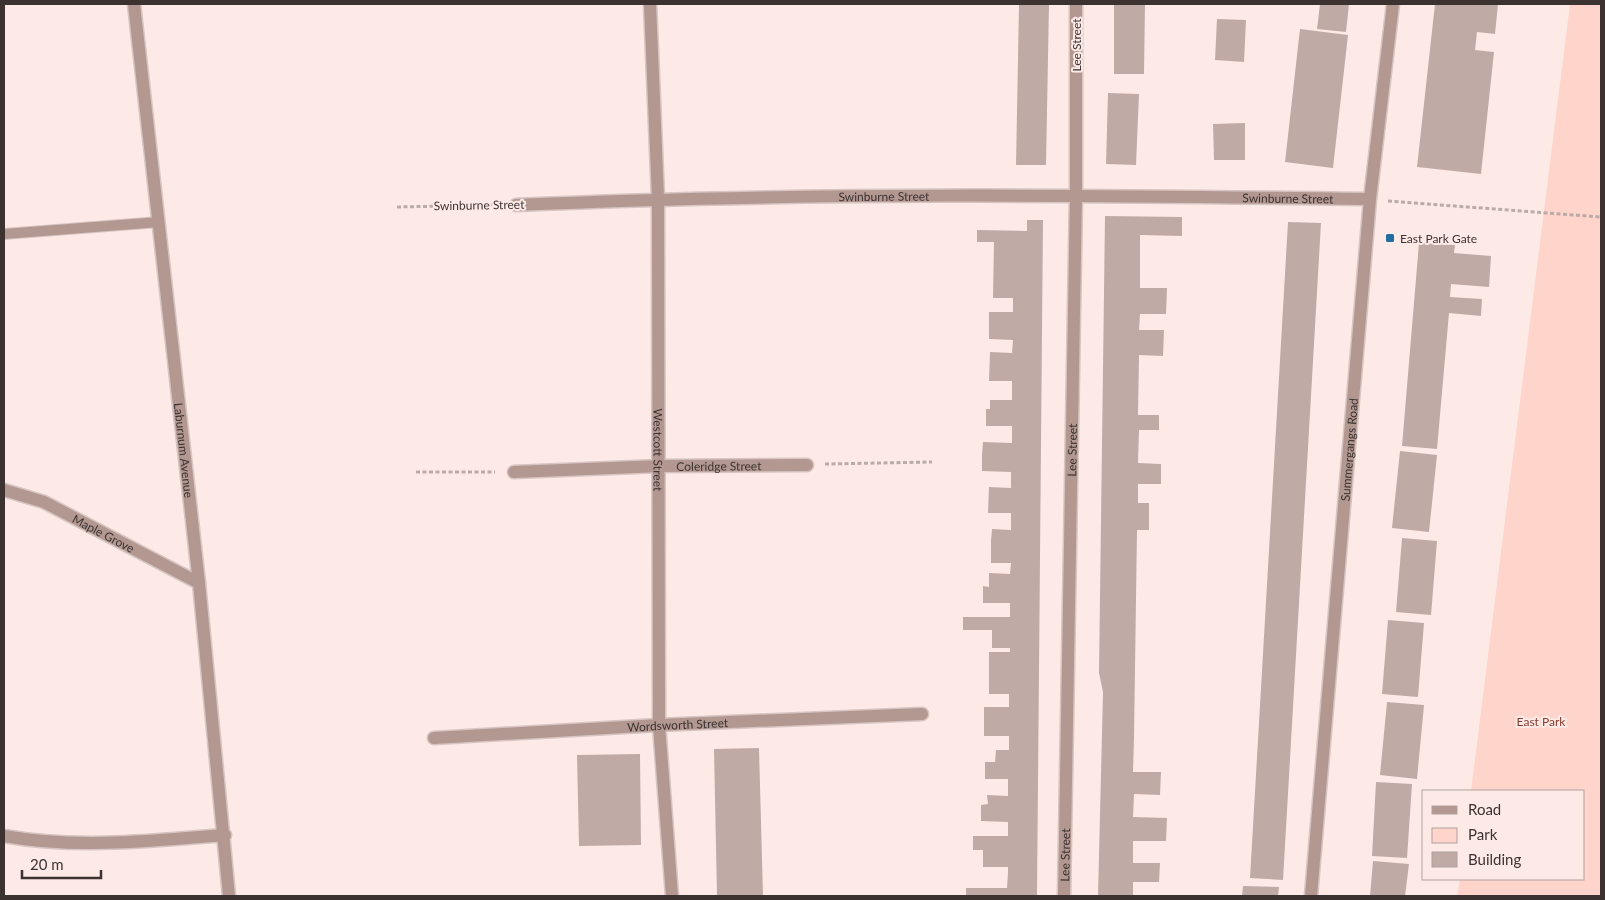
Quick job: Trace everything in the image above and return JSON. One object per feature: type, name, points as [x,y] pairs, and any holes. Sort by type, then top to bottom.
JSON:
[{"type":"street","name":"Laburnum Avenue","points":[[134,4],[199,583],[225,835],[229,896]]},
{"type":"street","name":"Westcott Street","points":[[650,4],[658,198],[659,725],[672,896]]},
{"type":"street","name":"Lee Street","points":[[1064,896],[1076,195],[1076,4]]},
{"type":"street","name":"Summergangs Road","points":[[1311,896],[1370,199],[1393,4]]},
{"type":"street","name":"Swinburne Street","points":[[516,205],[658,198],[1076,195],[1370,199]]},
{"type":"street","name":"Coleridge Street","points":[[514,472],[660,466],[807,465]]},
{"type":"street","name":"Maple Grove","points":[[4,490],[44,502],[199,583]]},
{"type":"street","name":"Wordsworth Street","points":[[434,738],[659,725],[922,714]]},
{"type":"street","points":[[4,836],[36,841],[133,842],[225,835]]},
{"type":"lane","points":[[4,234],[159,222]]},
{"type":"path","points":[[1370,199],[1601,217]]},
{"type":"path","name":"Swinburne Street","points":[[397,207],[516,205]]},
{"type":"path","points":[[807,465],[932,462]]},
{"type":"path","points":[[416,472],[514,472]]},
{"type":"green space","name":"East Park","points":[[1570,4],[1601,4],[1601,896],[1457,896],[1460,880],[1585,880],[1585,790],[1471,790]]},
{"type":"building","points":[[1019,4],[1049,4],[1046,165],[1016,165]]},
{"type":"building","points":[[1114,4],[1145,4],[1144,74],[1114,74]]},
{"type":"building","points":[[1320,4],[1349,4],[1346,32],[1317,29]]},
{"type":"building","points":[[1435,4],[1498,4],[1495,34],[1477,32],[1475,50],[1494,52],[1481,174],[1417,167]]},
{"type":"building","points":[[1217,19],[1246,20],[1244,62],[1215,60]]},
{"type":"building","points":[[1300,29],[1348,35],[1333,168],[1285,162]]},
{"type":"building","points":[[1108,93],[1139,94],[1136,165],[1106,164]]},
{"type":"building","points":[[1245,123],[1245,160],[1214,160],[1213,124]]},
{"type":"building","points":[[1105,216],[1182,217],[1182,236],[1140,235],[1140,288],[1167,288],[1166,314],[1140,314],[1139,330],[1164,330],[1163,356],[1139,355],[1138,415],[1159,415],[1159,430],[1139,430],[1138,463],[1161,464],[1161,484],[1138,484],[1138,503],[1149,503],[1149,530],[1137,530],[1133,772],[1161,772],[1160,795],[1134,794],[1133,817],[1167,818],[1166,841],[1133,841],[1133,863],[1160,863],[1159,882],[1133,882],[1133,896],[1098,896],[1103,692],[1099,673]]},
{"type":"building","points":[[1027,220],[1043,220],[1037,896],[966,896],[966,888],[1007,888],[1008,873],[1008,867],[983,867],[983,850],[973,850],[973,836],[1008,836],[1008,822],[981,821],[981,805],[988,804],[987,795],[1008,796],[1008,779],[985,779],[985,762],[995,762],[996,750],[1009,750],[1009,736],[984,736],[984,707],[1009,707],[1009,694],[989,694],[989,652],[1010,652],[1010,648],[992,648],[992,630],[963,630],[963,617],[1010,617],[1010,603],[983,603],[983,586],[989,587],[989,573],[1010,574],[1011,563],[991,563],[991,541],[992,529],[1011,530],[1011,513],[988,513],[989,487],[1011,488],[1011,472],[982,471],[982,455],[983,442],[1012,443],[1012,426],[986,426],[986,409],[990,409],[990,400],[1012,400],[1012,381],[989,381],[990,352],[1012,353],[1013,340],[989,339],[989,312],[1013,312],[1013,298],[993,298],[994,242],[977,242],[977,230],[1027,231]]},
{"type":"building","points":[[1288,222],[1321,223],[1283,880],[1250,878]]},
{"type":"building","points":[[1419,243],[1455,245],[1454,253],[1491,256],[1489,287],[1451,284],[1450,297],[1482,299],[1481,316],[1449,313],[1437,449],[1402,446]]},
{"type":"building","points":[[1400,451],[1437,455],[1429,532],[1392,528]]},
{"type":"building","points":[[1402,538],[1437,541],[1431,615],[1396,612]]},
{"type":"building","points":[[1388,620],[1424,623],[1418,697],[1382,694]]},
{"type":"building","points":[[1387,702],[1424,705],[1417,779],[1380,775]]},
{"type":"building","points":[[759,748],[763,896],[717,896],[714,749]]},
{"type":"building","points":[[640,754],[641,845],[579,846],[577,755]]},
{"type":"building","points":[[1376,782],[1412,784],[1407,858],[1372,856]]},
{"type":"building","points":[[1373,861],[1409,864],[1405,896],[1370,896]]},
{"type":"building","points":[[1243,886],[1279,887],[1278,896],[1242,896]]},
{"type":"place","name":"East Park Gate","points":[[1390,238]]}]
